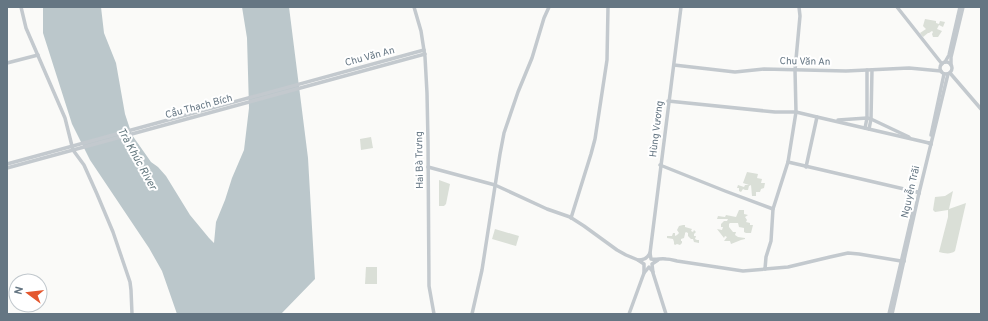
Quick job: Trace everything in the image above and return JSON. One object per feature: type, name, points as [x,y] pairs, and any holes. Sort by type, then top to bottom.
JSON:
[{"type":"street","points":[[21,7],[26,28],[65,118],[72,148],[84,165],[113,232],[130,282],[132,314]]},
{"type":"street","name":"Hai Bà Trưng","points":[[414,7],[425,52],[427,93],[429,286],[434,314]]},
{"type":"street","points":[[472,314],[482,270],[504,133],[549,7]]},
{"type":"street","points":[[571,218],[595,139],[607,60],[608,7]]},
{"type":"street","name":"Hùng Vương","points":[[650,253],[681,7]]},
{"type":"street","points":[[765,270],[766,257],[771,241],[773,209],[788,162],[796,112],[795,70],[800,16],[799,7]]},
{"type":"street","points":[[897,7],[944,63],[949,63],[951,65]]},
{"type":"street","points":[[962,7],[949,55],[939,71],[947,74],[981,109]]},
{"type":"street","points":[[947,74],[952,69],[951,57],[959,17]]},
{"type":"street","name":"Chu Văn An","points":[[320,81],[425,52]]},
{"type":"street","points":[[7,63],[38,55]]},
{"type":"street","name":"Chu Văn An","points":[[674,65],[735,72],[764,69],[846,71],[909,68],[939,71]]},
{"type":"street","points":[[867,129],[869,118],[869,70]]},
{"type":"street","name":"Nguyễn Trãi","points":[[891,314],[902,261],[947,74]]},
{"type":"street","name":"Cầu Thạch Bích","points":[[17,163],[320,81]]},
{"type":"street","points":[[668,101],[796,112],[930,143]]},
{"type":"street","points":[[806,166],[817,117]]},
{"type":"street","points":[[833,120],[869,118],[915,140]]},
{"type":"street","points":[[896,135],[897,131]]},
{"type":"street","points":[[788,162],[918,193]]},
{"type":"street","points":[[7,164],[17,163]]},
{"type":"street","points":[[7,168],[17,163]]},
{"type":"street","points":[[660,165],[773,209]]},
{"type":"street","points":[[428,167],[495,185],[547,209],[571,218],[617,250],[638,260],[646,266],[651,266]]},
{"type":"street","points":[[629,314],[644,273],[644,261],[650,253]]},
{"type":"street","points":[[650,253],[653,261],[651,266],[666,314]]},
{"type":"street","points":[[638,260],[648,258],[670,259],[737,270],[765,270],[788,267],[848,253],[902,261]]},
{"type":"street","points":[[644,273],[659,259]]},
{"type":"shaded area","points":[[925,19],[936,21],[936,23],[939,24],[940,21],[945,22],[943,27],[939,25],[937,29],[942,31],[938,37],[933,37],[932,31],[923,37],[920,33],[926,29],[923,26]]},
{"type":"shaded area","points":[[371,137],[373,148],[361,150],[360,139]]},
{"type":"shaded area","points":[[747,172],[758,174],[757,178],[762,179],[761,183],[765,183],[764,188],[761,189],[760,192],[756,192],[756,196],[752,196],[751,185],[749,186],[748,190],[743,189],[741,192],[739,191],[739,188],[737,188],[738,185],[744,187],[745,185],[749,185],[743,183]]},
{"type":"shaded area","points":[[439,180],[450,184],[446,204],[444,206],[439,206]]},
{"type":"shaded area","points":[[953,191],[949,209],[966,203],[955,251],[951,253],[939,252],[948,217],[948,210],[935,212],[933,210],[935,197],[945,196]]},
{"type":"shaded area","points":[[739,210],[744,210],[744,214],[748,215],[745,217],[747,220],[746,222],[753,225],[751,233],[746,233],[744,232],[744,228],[739,227],[738,223],[730,223],[729,227],[733,232],[736,232],[735,235],[745,238],[731,244],[730,241],[724,241],[727,237],[725,236],[724,238],[717,229],[722,230],[723,227],[721,227],[721,224],[728,219],[717,219],[718,216],[725,217],[726,215],[736,217]]},
{"type":"shaded area","points":[[683,225],[692,229],[691,231],[693,232],[694,230],[696,232],[694,236],[696,236],[695,239],[699,240],[699,243],[694,242],[686,232],[684,238],[681,239],[682,243],[680,245],[675,245],[673,239],[667,238],[667,236],[672,236],[673,233],[675,233],[675,236],[677,235],[679,233],[677,230],[679,226]]},
{"type":"shaded area","points":[[495,229],[519,236],[516,246],[492,239]]},
{"type":"shaded area","points":[[366,267],[377,267],[377,284],[365,284]]},
{"type":"water","name":"Trà Khúc River","points":[[43,7],[101,7],[104,33],[116,63],[125,114],[132,135],[151,162],[166,176],[190,215],[214,243],[216,222],[244,150],[249,108],[247,38],[242,7],[289,7],[308,158],[315,279],[281,314],[177,314],[162,271],[149,248],[90,160],[72,124],[43,33]]}]
